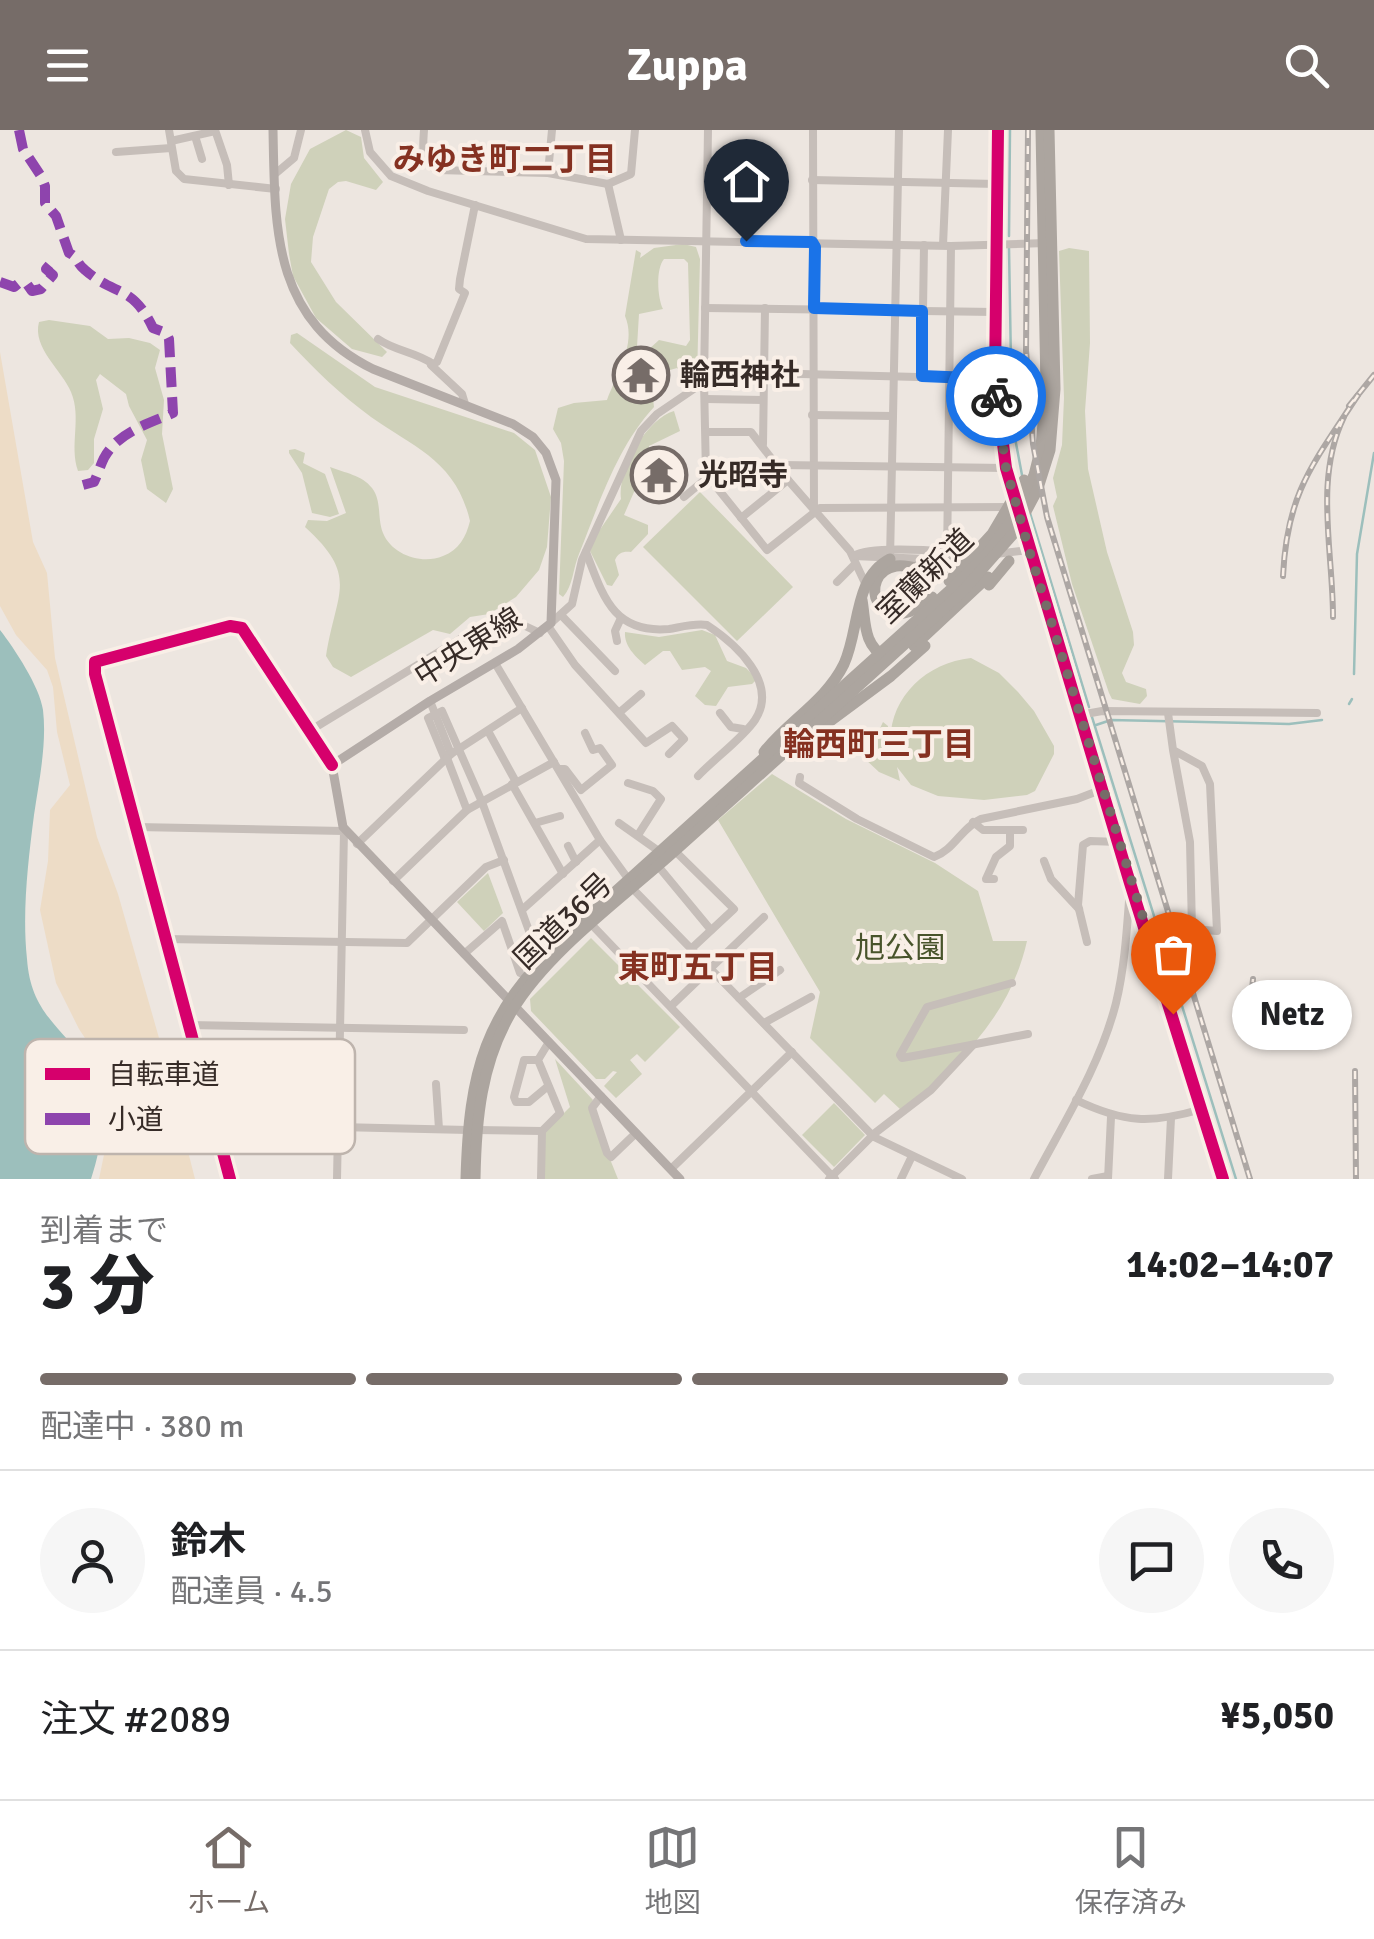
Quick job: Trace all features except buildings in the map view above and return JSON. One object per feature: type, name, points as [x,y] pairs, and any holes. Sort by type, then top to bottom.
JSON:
[{"type":"highway","name":"室蘭新道","points":[[869,677],[1007,528],[1034,475],[1045,420],[1041,130]]},
{"type":"highway","name":"室蘭新道","points":[[753,768],[869,677],[978,577],[1015,532],[1032,502],[1046,465],[1054,424],[1050,130]]},
{"type":"highway","points":[[862,600],[867,640],[883,657],[892,658],[904,654],[977,589],[1003,559],[1040,503],[1058,435],[1055,389]]},
{"type":"highway","points":[[951,557],[936,572],[908,566],[890,568],[876,580],[874,591],[881,608],[903,616],[919,608],[976,553],[1006,514],[1028,469],[1045,420]]},
{"type":"highway","points":[[753,768],[776,737],[837,678],[851,646],[865,582],[890,555]]},
{"type":"highway","points":[[869,677],[957,617],[1008,562]]},
{"type":"highway","name":"国道36号","points":[[658,859],[674,851],[783,753],[822,729],[869,677]]},
{"type":"highway","name":"国道36号","points":[[475,1179],[471,1097],[484,1049],[540,961],[658,859],[753,768]]},
{"type":"highway","name":"国道36号","points":[[512,1004],[630,884]]},
{"type":"highway","name":"国道36号","points":[[466,1179],[472,1130]]},
{"type":"main road","name":"中央東線","points":[[273,130],[284,272],[304,313],[318,331],[349,357],[524,430],[540,445],[556,480],[547,627],[332,765]]},
{"type":"main road","points":[[332,765],[344,831],[677,1176]]},
{"type":"street","points":[[169,130],[179,176],[276,189]]},
{"type":"street","points":[[116,152],[171,144],[215,130],[229,185]]},
{"type":"street","points":[[275,174],[294,158],[301,130]]},
{"type":"street","points":[[366,130],[370,152],[392,176],[564,234],[622,240],[1055,244]]},
{"type":"street","points":[[424,130],[424,158],[432,168],[480,174],[548,173],[608,184],[630,174],[635,130]]},
{"type":"street","points":[[548,173],[552,130]]},
{"type":"street","points":[[708,130],[706,464],[708,477],[767,550],[820,508],[1017,506]]},
{"type":"street","points":[[813,130],[814,512]]},
{"type":"street","points":[[890,555],[899,130]]},
{"type":"street","points":[[948,130],[951,557]]},
{"type":"street","points":[[998,130],[995,379],[1006,468],[1223,1179]]},
{"type":"street","points":[[195,134],[202,159]]},
{"type":"street","points":[[812,180],[997,184]]},
{"type":"street","points":[[608,184],[622,240]]},
{"type":"street","points":[[433,364],[465,293],[460,289],[460,279],[474,205]]},
{"type":"street","points":[[922,376],[924,245]]},
{"type":"street","points":[[705,308],[995,312]]},
{"type":"street","points":[[763,444],[765,308]]},
{"type":"street","points":[[378,339],[433,364]]},
{"type":"street","points":[[433,364],[432,369],[462,394],[465,404]]},
{"type":"street","points":[[763,373],[995,379]]},
{"type":"street","points":[[311,730],[475,630],[522,625],[547,627],[562,616],[574,600],[586,552],[641,431],[657,414],[704,382]]},
{"type":"street","points":[[706,399],[763,400]]},
{"type":"street","points":[[812,416],[893,416]]},
{"type":"street","points":[[706,432],[751,432],[854,560],[865,582]]},
{"type":"street","points":[[706,464],[1006,468]]},
{"type":"street","points":[[684,497],[708,477]]},
{"type":"street","points":[[741,518],[788,480]]},
{"type":"street","points":[[586,552],[599,585],[621,618],[636,628],[646,629],[702,623],[713,628],[756,672],[761,682],[758,713],[698,776]]},
{"type":"street","points":[[951,557],[1030,553]]},
{"type":"street","points":[[837,582],[854,560],[890,555],[1008,562],[1030,553]]},
{"type":"street","points":[[562,616],[615,672]]},
{"type":"street","points":[[617,641],[615,632],[621,618]]},
{"type":"street","points":[[193,1039],[95,662],[236,626],[248,634],[332,765]]},
{"type":"street","points":[[547,627],[570,659],[646,743],[672,726],[684,739],[669,754]]},
{"type":"street","points":[[495,663],[630,884],[874,1137],[962,1179]]},
{"type":"street","points":[[620,712],[641,694]]},
{"type":"street","points":[[431,704],[466,810]]},
{"type":"street","points":[[357,844],[450,754],[522,708]]},
{"type":"street","points":[[450,754],[442,711],[428,718],[450,754],[481,800],[540,961]]},
{"type":"street","points":[[1080,715],[1102,711],[1168,719],[1317,713]]},
{"type":"street","points":[[720,713],[738,731],[747,728]]},
{"type":"street","points":[[1168,719],[1173,750],[1190,842],[1192,929],[1217,931],[1210,784],[1202,766],[1173,750]]},
{"type":"street","points":[[488,731],[562,874]]},
{"type":"street","points":[[393,881],[466,810],[514,783],[557,766],[581,790],[612,765],[600,748],[593,750],[585,733]]},
{"type":"street","points":[[800,777],[799,782],[857,819],[929,856],[946,852],[973,822],[1077,799],[1103,788]]},
{"type":"street","points":[[628,783],[653,791],[661,800],[638,835]]},
{"type":"street","points":[[535,824],[560,816]]},
{"type":"street","points":[[973,822],[983,830],[1023,830]]},
{"type":"street","points":[[619,823],[638,835],[711,930]]},
{"type":"street","points":[[136,827],[344,831],[340,1039]]},
{"type":"street","points":[[994,879],[986,879],[996,856],[1010,846],[1010,830]]},
{"type":"street","points":[[522,909],[600,840]]},
{"type":"street","points":[[1086,942],[1079,910],[1084,845],[1090,841],[1119,842]]},
{"type":"street","points":[[568,846],[576,862]]},
{"type":"street","points":[[674,851],[734,908],[692,948]]},
{"type":"street","points":[[166,939],[407,942],[486,868],[504,860]]},
{"type":"street","points":[[1044,861],[1051,879],[1079,910]]},
{"type":"street","points":[[1034,1179],[1100,1051],[1116,1002],[1130,883]]},
{"type":"street","points":[[671,1006],[764,917]]},
{"type":"street","points":[[464,954],[502,921],[520,973]]},
{"type":"street","points":[[592,925],[832,1178],[875,1133],[931,1090],[972,1046]]},
{"type":"street","points":[[739,998],[780,970]]},
{"type":"street","points":[[1012,983],[927,1007],[900,1055],[902,1058],[1028,1034]]},
{"type":"street","points":[[764,1022],[812,997]]},
{"type":"street","points":[[189,1025],[464,1030]]},
{"type":"street","points":[[538,1060],[549,1042]]},
{"type":"street","points":[[677,1176],[752,1090],[792,1052]]},
{"type":"street","points":[[538,1060],[524,1060],[514,1096],[516,1102],[529,1102],[547,1086]]},
{"type":"street","points":[[538,1060],[560,1113],[542,1131],[540,1179]]},
{"type":"street","points":[[436,1084],[439,1130]]},
{"type":"street","points":[[600,1096],[592,1108],[607,1154],[610,1157],[636,1133]]},
{"type":"street","points":[[1076,1100],[1111,1117],[1170,1118],[1202,1108]]},
{"type":"street","points":[[1092,1179],[1108,1178],[1111,1117]]},
{"type":"street","points":[[1168,1179],[1170,1118]]},
{"type":"street","points":[[355,1128],[542,1131]]},
{"type":"street","points":[[223,1154],[230,1179]]},
{"type":"street","points":[[901,1179],[912,1156]]},
{"type":"green space","points":[[346,130],[361,137],[364,158],[383,182],[376,190],[346,181],[329,189],[313,237],[311,262],[336,302],[387,352],[382,357],[352,349],[316,318],[293,276],[289,254],[285,219],[291,184],[310,149]]},
{"type":"green space","points":[[683,244],[696,247],[700,259],[697,378],[686,377],[677,368],[670,370],[647,351],[659,340],[686,346],[690,340],[688,263],[684,259],[664,259],[658,283],[663,309],[639,314],[636,363],[631,371],[636,386],[651,382],[654,407],[629,440],[610,477],[563,597],[559,594],[564,461],[561,443],[553,429],[558,408],[607,400],[627,348],[625,316],[636,250],[641,253],[640,258],[654,248]]},
{"type":"green space","points":[[1059,251],[1089,251],[1090,343],[1085,411],[1088,469],[1107,552],[1133,632],[1134,645],[1122,673],[1126,682],[1146,689],[1147,696],[1140,704],[1112,699],[1109,693],[1072,584],[1053,506],[1057,497],[1053,478],[1062,445],[1064,398]]},
{"type":"green space","points":[[39,322],[90,326],[108,339],[129,338],[160,350],[155,368],[164,400],[162,434],[173,489],[166,503],[147,489],[141,460],[147,440],[126,394],[100,374],[96,380],[103,409],[94,439],[94,463],[88,470],[78,471],[74,402],[38,332]]},
{"type":"green space","points":[[297,333],[375,387],[514,433],[535,450],[551,497],[547,547],[539,570],[516,597],[489,614],[470,617],[450,634],[433,630],[351,677],[333,667],[326,656],[338,600],[338,573],[333,559],[305,527],[308,520],[327,521],[346,513],[330,467],[358,477],[372,488],[387,541],[408,556],[426,559],[449,553],[461,542],[470,521],[464,501],[444,470],[329,382],[290,343],[291,335]]},
{"type":"green space","points":[[674,411],[680,431],[649,446],[647,462],[624,515],[648,525],[648,534],[631,552],[618,556],[615,560],[619,575],[612,586],[607,585],[590,551],[621,499],[624,475],[636,448],[653,424]]},
{"type":"green space","points":[[295,449],[305,453],[303,463],[325,474],[339,514],[330,517],[312,513],[302,473],[289,453]]},
{"type":"green space","points":[[700,492],[793,587],[737,641],[643,547]]},
{"type":"green space","points":[[702,630],[715,635],[727,661],[746,668],[757,679],[752,684],[728,687],[716,706],[705,705],[695,696],[711,671],[705,667],[682,670],[670,651],[663,651],[645,665],[625,637],[625,632],[659,637]]},
{"type":"green space","points":[[971,658],[999,673],[1018,692],[1054,746],[1054,754],[1035,791],[1027,795],[984,800],[938,796],[911,785],[897,767],[900,781],[879,772],[865,759],[883,722],[888,726],[888,752],[893,759],[893,722],[908,691],[921,678]]},
{"type":"green space","name":"旭公園","points":[[772,774],[846,819],[935,863],[978,891],[993,941],[1027,941],[1008,993],[980,1036],[943,1075],[901,1110],[884,1094],[875,1103],[810,1038],[820,992],[718,820]]},
{"type":"green space","points":[[488,873],[503,913],[484,931],[457,902]]},
{"type":"green space","points":[[591,938],[680,1027],[645,1062],[637,1054],[630,1060],[642,1074],[616,1098],[604,1086],[617,1072],[596,1079],[531,1011],[530,999]]},
{"type":"green space","points":[[555,1059],[593,1100],[589,1107],[618,1179],[544,1179],[545,1132],[570,1107]]},
{"type":"green space","points":[[834,1103],[865,1135],[834,1167],[802,1135]]},
{"type":"sand","points":[[0,352],[33,542],[47,573],[55,658],[97,837],[118,894],[159,1039],[86,1039],[56,983],[40,910],[48,861],[50,810],[70,785],[47,670],[16,635],[0,606]]},
{"type":"sand","points":[[104,1154],[189,1154],[195,1179],[99,1179]]},
{"type":"water","points":[[0,630],[32,679],[43,710],[43,749],[26,887],[27,959],[35,994],[67,1039],[25,1039],[25,1154],[97,1154],[91,1179],[0,1179]]},
{"type":"waterway","points":[[1009,236],[1010,130]]},
{"type":"waterway","points":[[1009,248],[1012,422],[1022,475]]},
{"type":"waterway","points":[[1354,674],[1357,554],[1374,453]]},
{"type":"waterway","points":[[1030,513],[1089,707]]},
{"type":"waterway","points":[[1349,704],[1352,699]]},
{"type":"waterway","points":[[1092,717],[1236,1179]]},
{"type":"waterway","points":[[1096,725],[1111,720],[1289,724],[1322,720]]},
{"type":"railway","points":[[1028,130],[1026,350],[1033,444],[1047,517],[1250,1179]]},
{"type":"railway","points":[[1349,406],[1374,375]]},
{"type":"railway","points":[[1283,576],[1297,499],[1316,460],[1358,395]]},
{"type":"railway","points":[[1333,617],[1327,490],[1335,441],[1344,417]]},
{"type":"railway","points":[[1248,1030],[1253,979]]},
{"type":"railway","points":[[1355,1071],[1356,1179]]},
{"type":"marked path","points":[[19,130],[23,149],[41,176],[45,203],[56,216],[69,253],[96,278],[130,297],[153,328],[166,333],[169,339],[173,413],[117,442],[104,458],[94,482],[83,485]]},
{"type":"marked path","points":[[0,282],[14,287],[27,284],[32,291],[41,289],[53,275],[46,269],[52,262]]},
{"type":"cycle path","points":[[998,130],[995,379],[1006,468],[1223,1179]]},
{"type":"cycle path","points":[[193,1039],[95,674],[95,662],[230,626],[242,628],[332,765]]},
{"type":"cycle path","points":[[223,1154],[230,1179]]},
{"type":"way so far","points":[[996,396],[1006,468],[1029,550],[1173,1014]]},
{"type":"place","name":"輪西神社","points":[[641,375]]},
{"type":"place","name":"光昭寺","points":[[659,475]]},
{"type":"place","name":"Netz","points":[[1173,1014]]},
{"type":"district","name":"みゆき町二丁目","points":[[505,159]]},
{"type":"district","name":"輪西町三丁目","points":[[879,744]]},
{"type":"district","name":"東町五丁目","points":[[698,967]]},
{"type":"route","points":[[746,241],[812,242],[814,308],[922,311],[922,376],[995,379],[996,396]]}]
